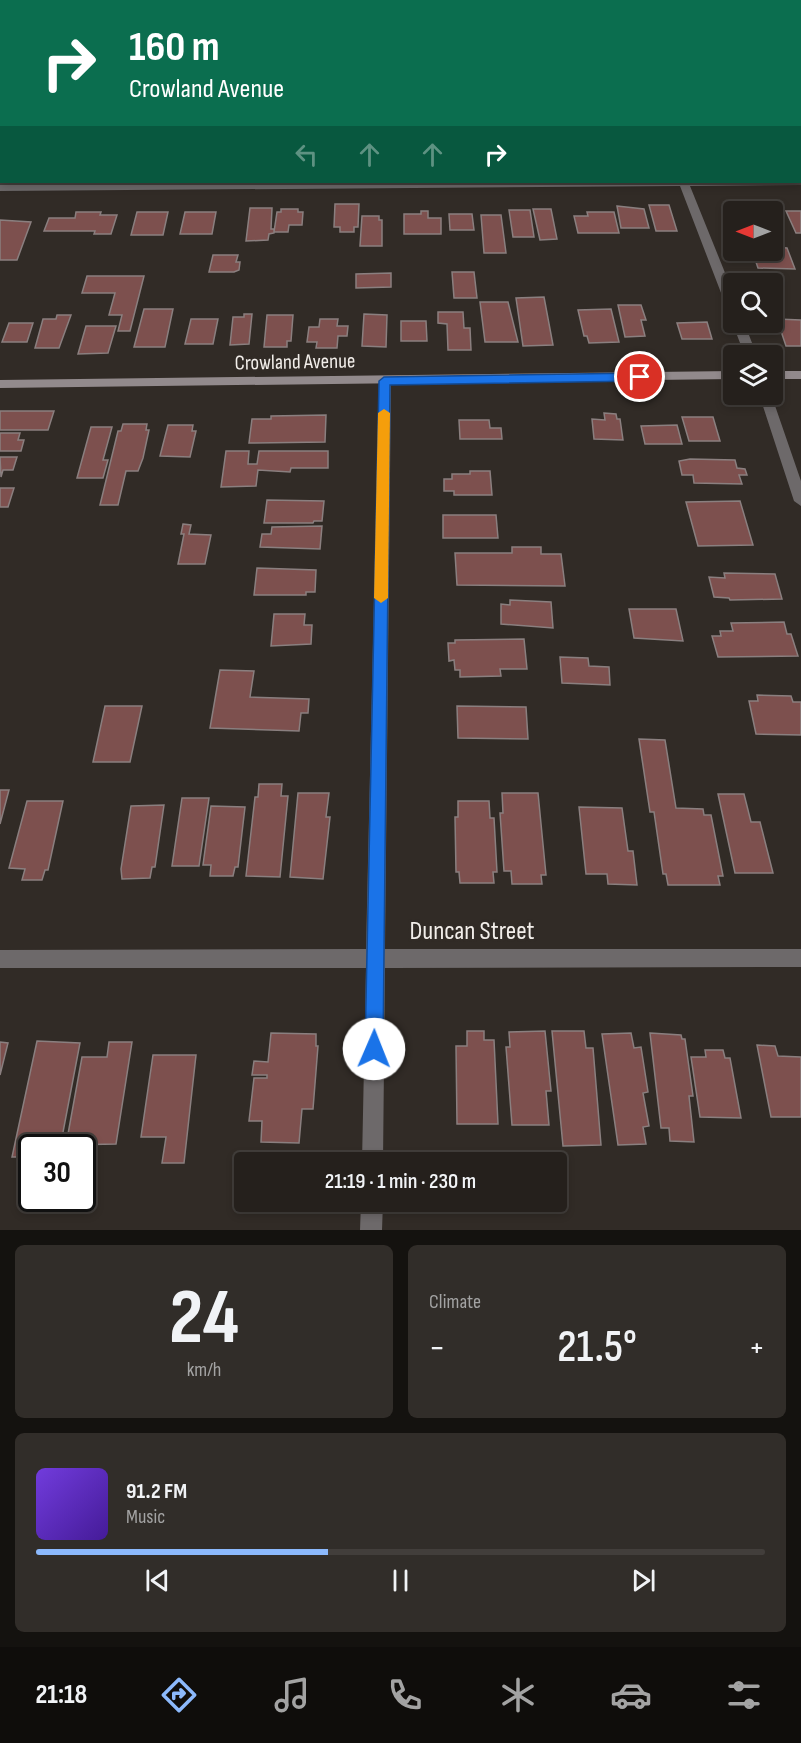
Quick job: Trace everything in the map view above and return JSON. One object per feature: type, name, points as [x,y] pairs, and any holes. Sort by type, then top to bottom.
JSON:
[{"type":"main road","name":"Crowland Avenue","points":[[0,384],[723,375]]},
{"type":"main road","points":[[783,375],[801,375]]},
{"type":"street","points":[[0,188],[570,183]]},
{"type":"street","points":[[684,183],[723,282]]},
{"type":"street","points":[[372,1152],[384,381]]},
{"type":"street","points":[[769,405],[801,501]]},
{"type":"street","name":"Duncan Street","points":[[0,959],[801,958]]},
{"type":"street","points":[[371,1230],[372,1212]]},
{"type":"building","points":[[335,204],[359,204],[358,227],[354,227],[354,232],[340,232],[340,227],[334,227]]},
{"type":"building","points":[[649,205],[669,205],[677,231],[656,231]]},
{"type":"building","points":[[617,206],[644,209],[649,228],[621,228]]},
{"type":"building","points":[[250,208],[272,208],[271,229],[274,229],[274,233],[269,234],[268,240],[246,241]]},
{"type":"building","points":[[281,209],[298,209],[298,212],[303,212],[302,225],[289,225],[288,232],[274,232],[277,212],[281,212]]},
{"type":"building","points":[[533,209],[551,209],[557,239],[540,240]]},
{"type":"building","points":[[509,210],[530,210],[534,237],[513,237]]},
{"type":"building","points":[[421,211],[428,211],[428,218],[441,218],[441,234],[404,234],[404,214],[421,214]]},
{"type":"building","points":[[786,211],[801,211],[801,233],[796,233]]},
{"type":"building","points":[[76,212],[101,212],[100,215],[117,215],[111,234],[94,234],[95,231],[44,231],[49,218],[75,218]]},
{"type":"building","points":[[137,212],[168,212],[163,235],[131,235]]},
{"type":"building","points":[[185,212],[216,212],[212,234],[180,234]]},
{"type":"building","points":[[587,212],[614,212],[619,233],[578,233],[574,216],[588,216]]},
{"type":"building","points":[[449,214],[472,214],[474,230],[450,230]]},
{"type":"building","points":[[481,215],[501,215],[506,253],[484,253]]},
{"type":"building","points":[[362,216],[379,216],[379,220],[382,220],[382,246],[360,246]]},
{"type":"building","points":[[0,220],[31,222],[17,260],[0,260]]},
{"type":"building","points":[[783,248],[787,248],[795,269],[758,268],[756,261],[783,261]]},
{"type":"building","points":[[213,255],[238,255],[236,262],[240,262],[239,270],[209,272]]},
{"type":"building","points":[[452,272],[474,272],[477,298],[454,298]]},
{"type":"building","points":[[391,273],[391,287],[356,288],[356,274]]},
{"type":"building","points":[[87,276],[144,276],[130,331],[118,331],[122,315],[109,315],[115,293],[82,293]]},
{"type":"building","points":[[544,297],[553,345],[523,346],[516,298]]},
{"type":"building","points":[[480,302],[508,302],[518,342],[485,342]]},
{"type":"building","points":[[618,305],[641,305],[646,320],[641,320],[645,336],[625,337]]},
{"type":"building","points":[[144,309],[173,309],[165,347],[134,347]]},
{"type":"building","points":[[611,309],[619,342],[589,343],[587,336],[584,336],[578,310]]},
{"type":"building","points":[[438,312],[463,312],[464,328],[470,328],[471,350],[448,350],[447,324],[438,323]]},
{"type":"building","points":[[244,314],[252,314],[249,344],[230,345],[233,317],[244,317]]},
{"type":"building","points":[[364,314],[387,315],[386,347],[362,346]]},
{"type":"building","points":[[57,315],[71,315],[59,348],[35,348],[43,319],[56,319]]},
{"type":"building","points":[[267,315],[293,315],[291,341],[287,341],[287,347],[264,347]]},
{"type":"building","points":[[191,319],[218,319],[213,344],[185,344]]},
{"type":"building","points":[[320,319],[338,319],[337,326],[348,326],[347,336],[338,336],[337,348],[316,348],[317,342],[307,342],[309,327],[319,327]]},
{"type":"building","points":[[783,319],[801,320],[801,346],[786,346],[782,333]]},
{"type":"building","points":[[401,321],[426,321],[427,341],[401,341]]},
{"type":"building","points":[[707,322],[712,339],[682,339],[677,323]]},
{"type":"building","points":[[9,323],[33,323],[27,342],[2,342]]},
{"type":"building","points":[[86,326],[116,326],[108,353],[78,354]]},
{"type":"building","points":[[0,411],[54,411],[48,430],[0,430]]},
{"type":"building","points":[[604,413],[616,414],[617,419],[620,419],[623,440],[594,439],[592,419],[605,420]]},
{"type":"building","points":[[326,415],[325,442],[249,443],[252,419],[271,419],[271,416]]},
{"type":"building","points":[[682,417],[713,417],[720,441],[689,441]]},
{"type":"building","points":[[459,420],[489,420],[490,428],[501,428],[502,439],[460,439]]},
{"type":"building","points":[[123,424],[147,424],[146,430],[149,430],[143,458],[138,471],[126,471],[118,505],[100,505],[118,431],[121,431]]},
{"type":"building","points":[[168,425],[193,425],[192,431],[196,431],[190,457],[160,456]]},
{"type":"building","points":[[677,425],[682,444],[645,444],[641,426]]},
{"type":"building","points":[[91,427],[112,427],[103,460],[108,460],[103,478],[77,478]]},
{"type":"building","points":[[0,433],[20,433],[18,440],[24,440],[21,451],[0,451]]},
{"type":"building","points":[[226,451],[249,451],[248,464],[257,464],[259,451],[328,451],[328,468],[291,468],[290,472],[258,470],[256,486],[221,487]]},
{"type":"building","points":[[0,457],[17,457],[13,470],[3,470],[1,477]]},
{"type":"building","points":[[690,459],[735,460],[737,468],[745,469],[747,475],[739,475],[742,484],[694,483],[693,475],[682,475],[679,461]]},
{"type":"building","points":[[470,471],[490,471],[492,495],[454,495],[454,491],[444,491],[444,479],[452,479],[452,474],[470,474]]},
{"type":"building","points":[[0,488],[14,488],[8,507],[0,507]]},
{"type":"building","points":[[267,500],[324,501],[322,521],[264,523]]},
{"type":"building","points":[[740,501],[753,545],[698,546],[686,502]]},
{"type":"building","points":[[443,515],[496,515],[498,538],[443,538]]},
{"type":"building","points":[[183,524],[191,525],[189,534],[211,535],[205,564],[178,564],[184,534],[181,534]]},
{"type":"building","points":[[322,526],[320,549],[260,547],[262,534],[271,534],[272,527]]},
{"type":"building","points":[[512,547],[541,547],[541,554],[561,554],[565,586],[457,585],[455,553],[512,553]]},
{"type":"building","points":[[257,568],[316,570],[315,592],[306,592],[306,595],[254,595]]},
{"type":"building","points":[[724,573],[775,574],[782,599],[730,600],[714,597],[709,577],[725,578]]},
{"type":"building","points":[[510,600],[551,602],[553,628],[501,624],[501,604],[510,605]]},
{"type":"building","points":[[629,609],[676,609],[683,641],[634,638]]},
{"type":"building","points":[[274,614],[305,614],[304,625],[312,625],[311,644],[271,646]]},
{"type":"building","points":[[784,622],[787,634],[791,634],[798,656],[718,657],[712,636],[721,636],[720,631],[733,631],[731,623]]},
{"type":"building","points":[[524,639],[527,669],[500,669],[501,676],[460,677],[460,670],[455,670],[454,660],[449,661],[448,643],[455,643],[455,640]]},
{"type":"building","points":[[560,657],[588,658],[589,666],[609,667],[610,685],[562,683]]},
{"type":"building","points":[[220,670],[254,671],[250,697],[309,699],[308,713],[301,713],[299,731],[210,728]]},
{"type":"building","points":[[757,695],[791,696],[793,702],[801,702],[801,735],[756,734],[749,701],[758,701]]},
{"type":"building","points":[[105,706],[142,706],[130,762],[93,762]]},
{"type":"building","points":[[457,706],[526,707],[528,739],[458,738]]},
{"type":"building","points":[[639,739],[665,740],[676,808],[703,809],[704,815],[711,815],[723,876],[718,876],[720,885],[668,885],[666,874],[663,874],[654,812],[650,812]]},
{"type":"building","points":[[259,784],[282,784],[281,796],[288,796],[280,877],[246,876],[255,797],[258,797]]},
{"type":"building","points":[[0,790],[9,790],[0,824]]},
{"type":"building","points":[[298,793],[329,793],[326,817],[330,817],[323,879],[290,877]]},
{"type":"building","points":[[502,793],[538,793],[546,875],[541,875],[542,884],[512,884],[511,871],[504,871],[500,813],[503,813]]},
{"type":"building","points":[[718,794],[744,794],[751,822],[760,822],[773,873],[735,873]]},
{"type":"building","points":[[182,798],[209,798],[199,866],[172,866]]},
{"type":"building","points":[[27,801],[63,801],[48,870],[45,870],[42,880],[22,880],[25,869],[9,868]]},
{"type":"building","points":[[458,801],[489,801],[490,818],[494,818],[497,872],[493,872],[494,883],[460,883],[459,872],[456,872],[455,817],[458,817]]},
{"type":"building","points":[[164,805],[155,867],[152,867],[150,878],[122,879],[121,869],[131,806]]},
{"type":"building","points":[[211,806],[245,807],[238,867],[235,867],[233,876],[210,876],[211,865],[203,865]]},
{"type":"building","points":[[579,807],[622,808],[628,851],[633,851],[637,885],[608,884],[607,874],[586,874]]},
{"type":"building","points":[[467,1031],[484,1031],[484,1040],[494,1040],[498,1124],[457,1124],[456,1046],[467,1046]]},
{"type":"building","points":[[545,1031],[551,1091],[546,1091],[549,1125],[512,1125],[506,1047],[510,1047],[509,1032]]},
{"type":"building","points":[[552,1031],[584,1031],[586,1048],[593,1048],[601,1145],[563,1146]]},
{"type":"building","points":[[271,1033],[316,1034],[316,1046],[318,1046],[313,1109],[302,1109],[299,1143],[261,1142],[262,1121],[249,1121],[254,1078],[267,1078],[267,1075],[252,1075],[254,1061],[268,1062]]},
{"type":"building","points":[[631,1033],[634,1048],[641,1047],[648,1092],[643,1093],[649,1126],[643,1127],[646,1144],[618,1145],[602,1034]]},
{"type":"building","points":[[650,1033],[681,1035],[682,1039],[685,1039],[693,1096],[689,1096],[694,1142],[670,1141],[669,1128],[661,1128]]},
{"type":"building","points":[[37,1041],[80,1043],[63,1134],[18,1134],[18,1157],[12,1157]]},
{"type":"building","points":[[0,1042],[8,1043],[0,1075]]},
{"type":"building","points":[[109,1042],[132,1042],[116,1144],[96,1144],[96,1134],[68,1134],[82,1057],[107,1057]]},
{"type":"building","points":[[757,1045],[775,1046],[778,1056],[801,1057],[801,1117],[771,1117]]},
{"type":"building","points":[[705,1050],[723,1050],[725,1058],[730,1058],[741,1118],[700,1117],[691,1057],[706,1057]]},
{"type":"building","points":[[153,1055],[196,1055],[184,1163],[162,1163],[166,1137],[141,1137]]},
{"type":"slow traffic","points":[[381,598],[384,413]]},
{"type":"route","points":[[374,1049],[384,381],[640,377]]}]
